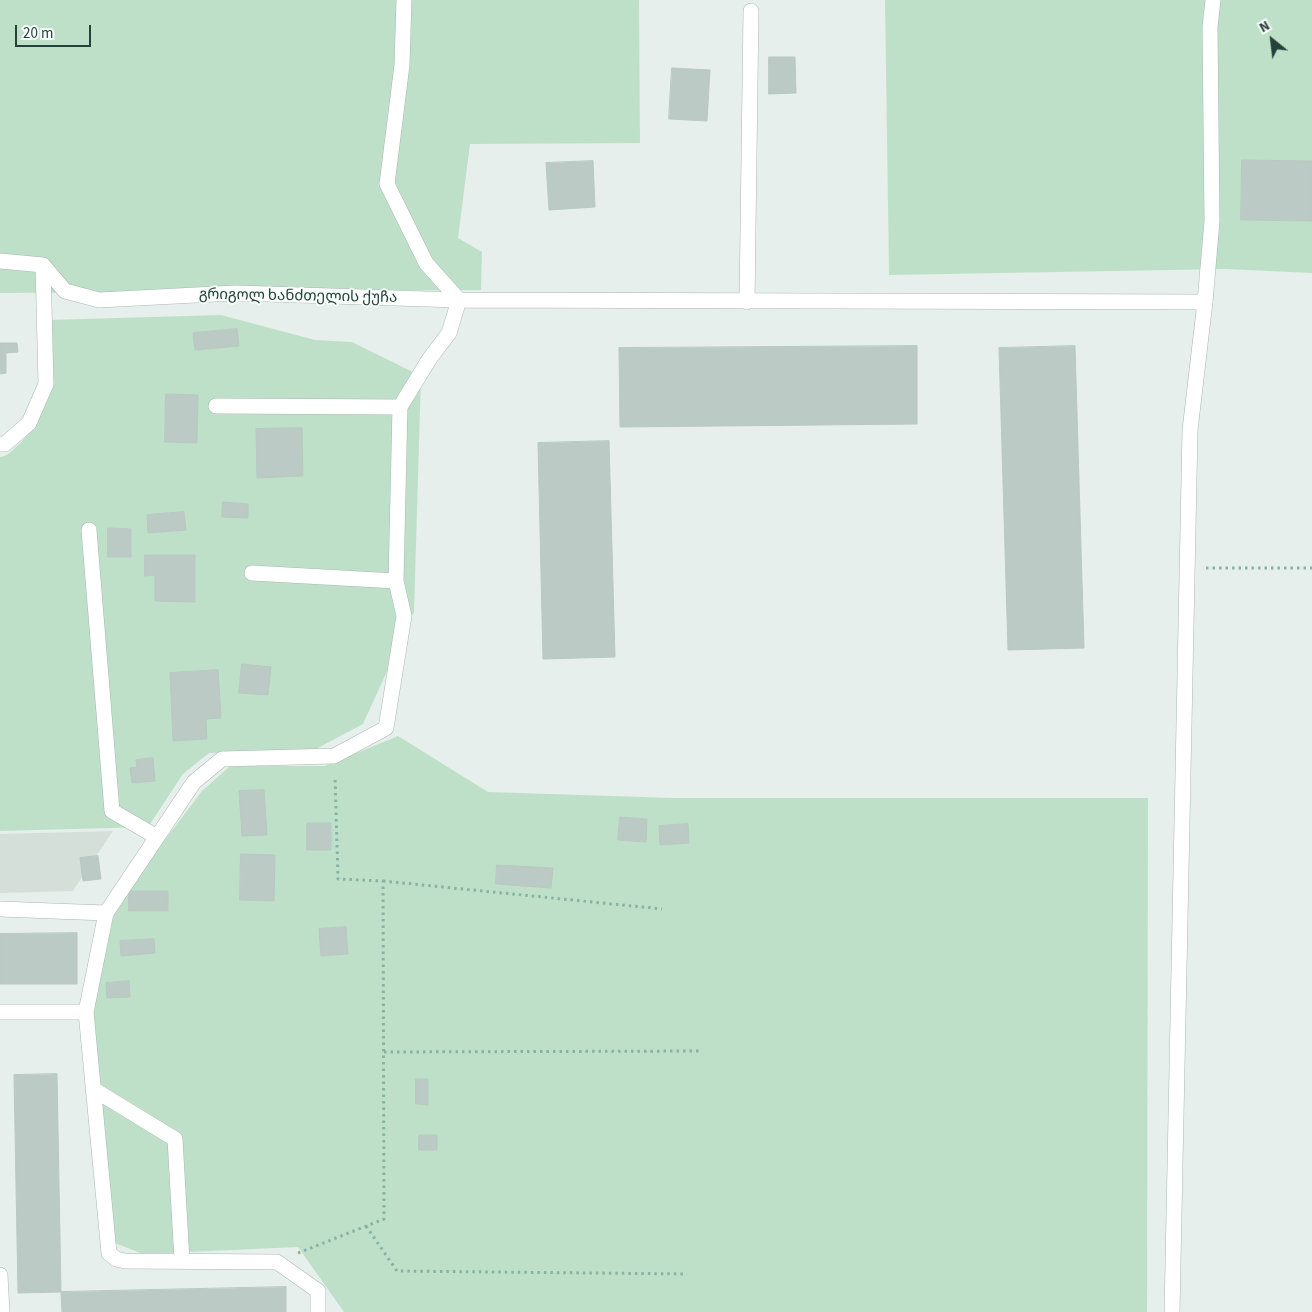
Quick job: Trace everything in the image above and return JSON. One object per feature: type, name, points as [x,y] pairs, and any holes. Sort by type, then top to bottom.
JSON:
[{"type":"street","points":[[318,1312],[318,1291],[277,1262],[124,1261],[116,1259],[109,1253],[86,1012],[106,912],[194,782],[222,759],[334,756],[386,728],[404,616],[396,580],[400,407],[430,358],[450,333],[459,300],[426,263],[387,184],[402,65],[404,0]]},
{"type":"street","points":[[1172,1312],[1190,430],[1205,302],[1212,221],[1210,27],[1213,0]]},
{"type":"street","points":[[747,302],[751,11]]},
{"type":"street","points":[[0,261],[42,265],[46,384],[29,423],[6,444],[0,444]]},
{"type":"street","name":"გრიგოლ ხანძთელის ქუჩა","points":[[42,265],[65,291],[98,300],[235,293],[459,300],[1205,302]]},
{"type":"street","points":[[216,406],[400,407]]},
{"type":"street","points":[[89,530],[112,812],[157,837]]},
{"type":"street","points":[[252,573],[396,580]]},
{"type":"street","points":[[0,909],[106,912]]},
{"type":"street","points":[[0,1012],[86,1012]]},
{"type":"street","points":[[93,1089],[175,1139],[182,1261]]},
{"type":"street","points":[[0,1275],[2,1312]]},
{"type":"path","points":[[1188,569],[1312,568]]},
{"type":"path","points":[[334,756],[338,879],[383,881],[662,909]]},
{"type":"path","points":[[277,1262],[384,1219],[383,881]]},
{"type":"path","points":[[384,1052],[701,1051]]},
{"type":"path","points":[[366,1226],[397,1271],[687,1274]]},
{"type":"shaded area","points":[[113,831],[73,891],[0,893],[0,834]]},
{"type":"green space","points":[[0,0],[639,0],[640,143],[470,144],[458,238],[482,252],[481,290],[0,293]]},
{"type":"green space","points":[[885,0],[1312,0],[1312,273],[1225,269],[889,275]]},
{"type":"green space","points":[[221,315],[315,340],[352,342],[421,376],[414,612],[363,724],[314,750],[209,753],[183,774],[148,827],[0,831],[0,457],[11,452],[28,435],[36,421],[45,388],[49,320]]},
{"type":"green space","points":[[398,736],[488,792],[673,798],[1148,798],[1147,1312],[344,1312],[298,1247],[143,1254],[115,1243],[93,1011],[100,971],[117,903],[202,791],[230,766],[325,766]]},
{"type":"building","points":[[769,57],[795,57],[796,93],[769,94]]},
{"type":"building","points":[[672,68],[710,70],[707,121],[669,119]]},
{"type":"building","points":[[1242,160],[1312,161],[1312,221],[1241,220]]},
{"type":"building","points":[[593,161],[595,207],[549,210],[546,163]]},
{"type":"building","points":[[237,329],[239,346],[195,350],[193,333]]},
{"type":"building","points":[[0,343],[17,343],[18,352],[6,353],[6,373],[0,374]]},
{"type":"building","points":[[917,346],[917,424],[620,427],[619,348]]},
{"type":"building","points":[[1075,346],[1084,648],[1008,650],[999,348]]},
{"type":"building","points":[[166,394],[198,395],[197,443],[165,442]]},
{"type":"building","points":[[302,428],[303,476],[257,478],[256,429]]},
{"type":"building","points":[[609,441],[615,657],[543,659],[538,443]]},
{"type":"building","points":[[223,502],[248,504],[248,518],[222,517]]},
{"type":"building","points":[[184,512],[186,530],[148,533],[147,515]]},
{"type":"building","points":[[108,528],[131,529],[131,557],[108,557]]},
{"type":"building","points":[[145,555],[195,555],[195,602],[155,601],[155,575],[145,576]]},
{"type":"building","points":[[242,664],[271,667],[268,695],[239,693]]},
{"type":"building","points":[[218,670],[221,718],[206,719],[207,739],[173,741],[170,673]]},
{"type":"building","points":[[153,758],[155,781],[132,783],[130,768],[137,767],[136,760]]},
{"type":"building","points":[[264,790],[267,835],[242,836],[239,791]]},
{"type":"building","points":[[620,817],[647,819],[646,842],[618,840]]},
{"type":"building","points":[[307,823],[331,823],[331,850],[307,850]]},
{"type":"building","points":[[688,824],[689,843],[660,845],[659,826]]},
{"type":"building","points":[[241,854],[275,855],[274,901],[240,900]]},
{"type":"building","points":[[98,856],[101,879],[83,881],[80,858]]},
{"type":"building","points":[[497,865],[553,868],[551,888],[496,884]]},
{"type":"building","points":[[129,891],[168,891],[168,911],[129,911]]},
{"type":"building","points":[[346,927],[348,954],[321,956],[319,929]]},
{"type":"building","points":[[77,933],[77,984],[0,984],[0,934]]},
{"type":"building","points":[[154,939],[155,953],[121,956],[120,941]]},
{"type":"building","points":[[129,981],[130,997],[107,998],[106,983]]},
{"type":"building","points":[[57,1074],[61,1292],[18,1293],[14,1075]]},
{"type":"building","points":[[416,1079],[428,1079],[428,1105],[416,1104]]},
{"type":"building","points":[[419,1135],[437,1135],[437,1150],[419,1150]]},
{"type":"building","points":[[286,1287],[286,1312],[62,1312],[61,1292]]}]
